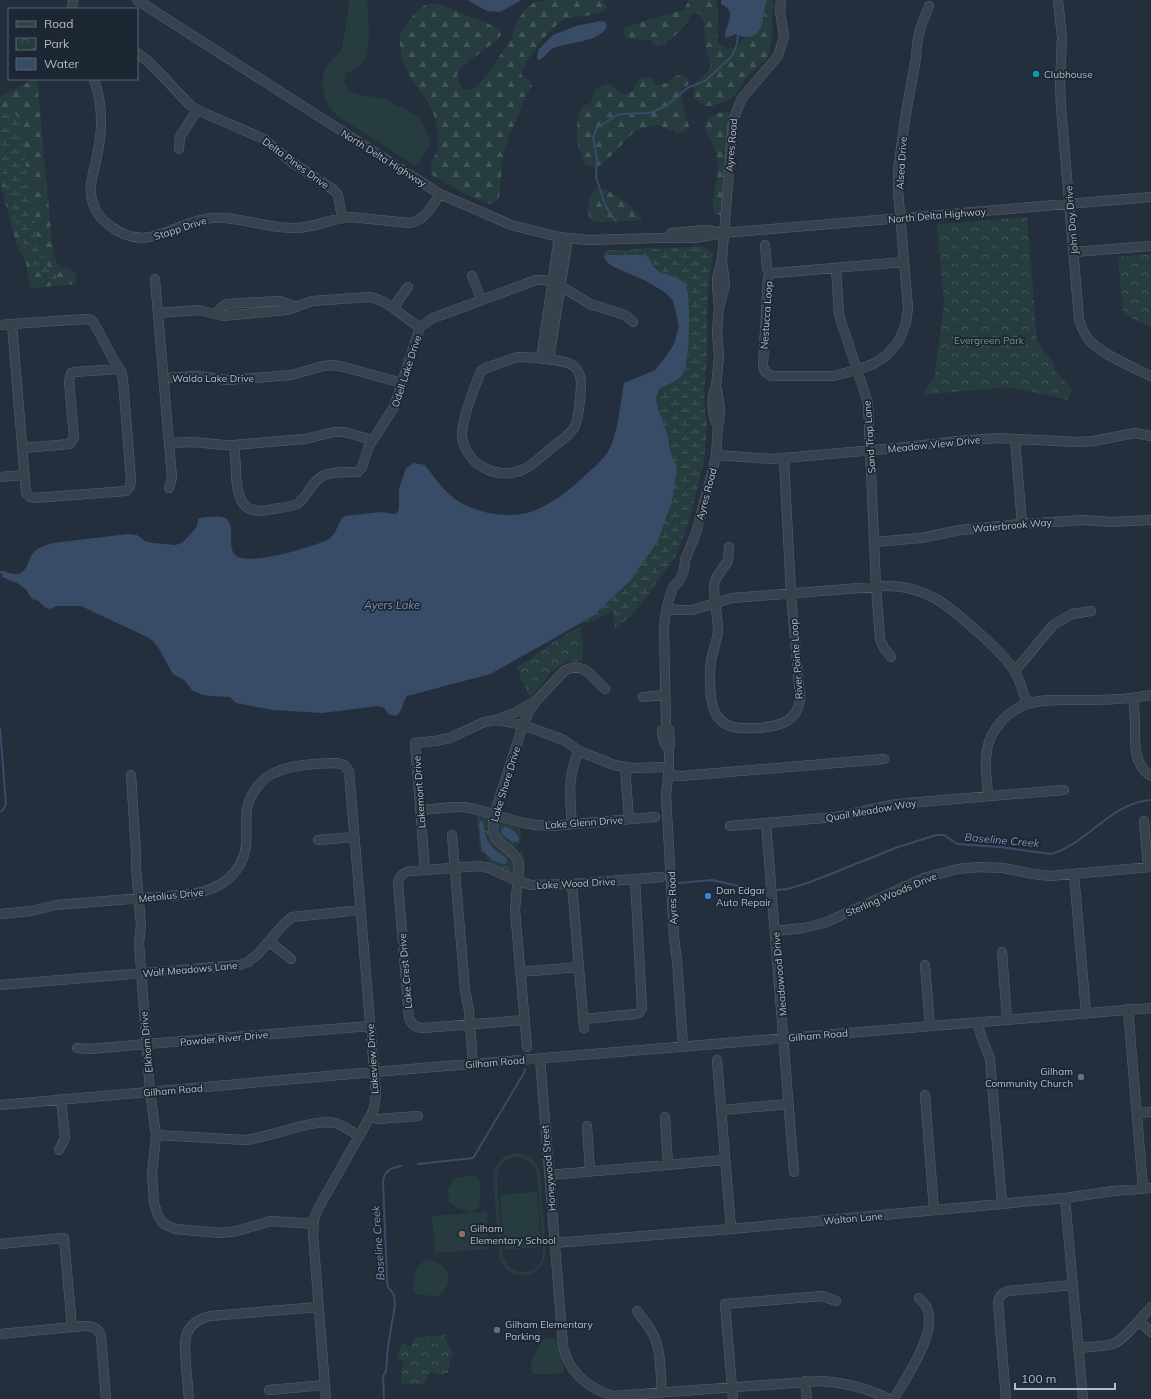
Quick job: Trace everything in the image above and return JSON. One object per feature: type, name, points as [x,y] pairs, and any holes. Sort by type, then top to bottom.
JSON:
[{"type":"street","name":"North Delta Highway","points":[[137,0],[440,194],[511,225],[564,237],[600,240],[695,238],[723,233],[1151,197]]},
{"type":"street","name":"Ayres Road","points":[[683,1046],[672,913],[671,863],[666,795],[670,744],[669,730],[666,726],[664,628],[666,609],[674,586],[673,580],[679,564],[685,560],[701,514],[716,455],[720,410],[716,387],[719,356],[717,332],[719,306],[725,286],[722,259],[723,233],[734,114],[742,98],[778,56],[782,47],[784,37],[780,11],[781,0]]},
{"type":"street","name":"John Day Drive","points":[[1058,0],[1061,26],[1061,99],[1079,319],[1087,337],[1103,352],[1151,376]]},
{"type":"street","name":"Alsea Drive","points":[[857,370],[873,364],[886,356],[896,347],[902,336],[906,323],[908,308],[898,190],[898,170],[917,44],[920,29],[929,6]]},
{"type":"street","name":"Delta Pines Drive","points":[[138,54],[150,62],[190,105],[197,110],[264,139],[290,161],[334,190],[338,195],[342,218]]},
{"type":"street","name":"Stapp Drive","points":[[94,80],[101,105],[102,125],[100,146],[91,183],[91,195],[99,216],[115,229],[126,235],[148,238],[210,218],[224,218],[296,228],[314,226],[342,218],[359,217],[405,223],[416,222],[426,215],[440,194]]},
{"type":"street","points":[[179,149],[180,137],[197,110]]},
{"type":"street","points":[[545,359],[552,281],[564,237]]},
{"type":"street","points":[[545,359],[560,287],[564,237]]},
{"type":"street","points":[[765,245],[767,269],[771,274]]},
{"type":"street","points":[[1074,252],[1151,246]]},
{"type":"street","name":"Nestucca Loop","points":[[857,370],[833,376],[772,376],[765,372],[763,364],[768,278],[771,274],[775,273],[904,262]]},
{"type":"street","name":"Sand Trap Lane","points":[[836,268],[840,315],[868,403],[876,587],[880,639],[884,648],[891,657]]},
{"type":"street","points":[[472,276],[481,300]]},
{"type":"street","points":[[155,279],[172,478],[169,488]]},
{"type":"street","name":"Odell Lake Drive","points":[[234,445],[238,490],[240,498],[245,505],[250,509],[262,512],[296,504],[302,499],[315,481],[322,476],[329,474],[358,472],[362,467],[368,448],[392,411],[420,327],[438,316],[536,280],[552,281]]},
{"type":"street","points":[[552,281],[590,304],[625,315],[633,322]]},
{"type":"street","points":[[393,308],[408,287]]},
{"type":"street","points":[[158,313],[198,310],[223,316],[277,312],[297,307],[312,301],[366,297],[378,299],[420,327]]},
{"type":"street","points":[[0,325],[12,324],[86,319],[91,320],[94,323],[112,359],[119,369],[123,380],[131,484],[128,490],[122,493],[33,498],[26,493],[23,475],[12,324]]},
{"type":"street","points":[[516,357],[545,359],[571,364],[576,368],[580,376],[581,386],[577,422],[574,428],[523,470],[503,473],[481,467],[467,452],[462,435],[463,425],[480,373],[486,368],[516,357]]},
{"type":"street","name":"Waldo Lake Drive","points":[[164,378],[198,376],[227,380],[276,377],[296,375],[323,366],[334,365],[402,384]]},
{"type":"street","points":[[22,448],[70,444],[74,437],[69,380],[71,373],[119,369]]},
{"type":"street","points":[[169,443],[193,442],[234,445],[303,439],[334,432],[344,432],[373,440]]},
{"type":"street","name":"Meadow View Drive","points":[[716,455],[759,459],[784,458],[870,451],[959,440],[997,438],[1078,442],[1135,433],[1151,435]]},
{"type":"street","points":[[1015,439],[1022,524]]},
{"type":"street","name":"River Pointe Loop","points":[[729,547],[728,561],[715,582],[718,634],[710,669],[714,710],[722,722],[731,727],[740,729],[772,727],[782,724],[792,718],[796,713],[800,702],[784,458]]},
{"type":"street","points":[[0,477],[23,475]]},
{"type":"street","name":"Waterbrook Way","points":[[874,542],[921,538],[960,530],[1022,524],[1083,520],[1111,522],[1151,520]]},
{"type":"street","points":[[666,609],[692,610],[732,598],[876,587],[894,586],[926,593],[953,610],[999,652],[1015,671],[1027,704]]},
{"type":"street","points":[[1015,671],[1053,625],[1072,614],[1091,611]]},
{"type":"street","name":"Lake Shore Drive","points":[[527,1047],[515,910],[519,863],[516,857],[494,835],[492,826],[494,815],[523,725],[529,711],[537,700],[565,670],[575,667],[583,669],[605,689]]},
{"type":"street","points":[[643,697],[665,695]]},
{"type":"street","points":[[988,795],[986,762],[987,749],[992,734],[1001,721],[1014,710],[1027,704],[1048,700],[1113,700],[1151,695]]},
{"type":"street","points":[[1133,698],[1136,756],[1140,766],[1151,776]]},
{"type":"street","points":[[495,720],[516,712],[537,700]]},
{"type":"street","name":"Lakemont Drive","points":[[425,870],[415,743],[450,738],[484,722],[495,720],[523,725],[564,740],[579,751],[605,762],[625,767],[669,771],[681,776],[884,759]]},
{"type":"street","points":[[572,824],[570,783],[574,761],[579,751]]},
{"type":"street","name":"Metolius Drive","points":[[0,914],[35,911],[56,905],[204,892],[220,886],[232,876],[241,862],[244,854],[246,839],[246,812],[250,798],[262,781],[274,773],[290,767],[337,763],[344,765],[349,771],[350,776]]},
{"type":"street","points":[[625,767],[629,819]]},
{"type":"street","name":"Elkhorn Drive","points":[[131,776],[141,925],[139,943],[141,973],[150,1092],[156,1135],[152,1164],[153,1193],[155,1209],[162,1227],[182,1231],[225,1233],[237,1231],[271,1220],[314,1224]]},
{"type":"street","name":"Lakeview Drive","points":[[326,1399],[318,1307],[313,1234],[314,1224],[318,1207],[370,1117],[375,1102],[374,1072],[350,776]]},
{"type":"street","name":"Quail Meadow Way","points":[[730,826],[836,817],[908,802],[1064,790]]},
{"type":"street","name":"Lake Glenn Drive","points":[[421,810],[463,807],[536,826],[655,817]]},
{"type":"street","points":[[1144,821],[1149,867]]},
{"type":"street","name":"Meadowood Drive","points":[[766,823],[794,1172]]},
{"type":"street","points":[[452,835],[465,990],[469,1007],[473,1064]]},
{"type":"street","points":[[318,840],[354,837]]},
{"type":"street","name":"Lake Wood Drive","points":[[401,875],[406,872],[476,866],[485,867],[517,881],[531,885],[572,884],[661,877]]},
{"type":"street","name":"Sterling Woods Drive","points":[[775,931],[804,928],[824,922],[924,878],[957,869],[979,867],[1003,868],[1050,876],[1149,867]]},
{"type":"street","points":[[1074,874],[1086,1013]]},
{"type":"street","name":"Lake Crest Drive","points":[[401,875],[398,883],[409,1018],[411,1023],[419,1028],[524,1020]]},
{"type":"street","points":[[572,884],[584,1023],[640,1013],[642,1008],[635,879]]},
{"type":"street","name":"Wolf Meadows Lane","points":[[0,985],[239,965],[254,958],[292,917],[361,910]]},
{"type":"street","points":[[270,942],[291,959]]},
{"type":"street","points":[[1002,952],[1007,1019]]},
{"type":"street","points":[[925,965],[930,1026]]},
{"type":"street","points":[[520,972],[579,967]]},
{"type":"street","name":"Gilham Road","points":[[0,1105],[540,1058],[1151,1008]]},
{"type":"street","points":[[1128,1009],[1137,1113],[1147,1188]]},
{"type":"street","points":[[978,1022],[979,1032],[990,1059],[1002,1204]]},
{"type":"street","name":"Powder River Drive","points":[[77,1048],[90,1049],[370,1026]]},
{"type":"street","name":"Honeywood Street","points":[[540,1058],[554,1243],[565,1354],[571,1367],[583,1381],[613,1398],[831,1381],[866,1389],[889,1399]]},
{"type":"street","points":[[717,1060],[731,1229]]},
{"type":"street","points":[[925,1095],[934,1210]]},
{"type":"street","points":[[59,1150],[65,1138],[61,1100]]},
{"type":"street","points":[[721,1110],[789,1104]]},
{"type":"street","points":[[1137,1113],[1151,1112]]},
{"type":"street","points":[[370,1117],[378,1119],[418,1116]]},
{"type":"street","points":[[665,1117],[668,1165]]},
{"type":"street","points":[[156,1135],[245,1140],[255,1139],[314,1124],[330,1122],[340,1125],[359,1136]]},
{"type":"street","points":[[587,1126],[590,1171]]},
{"type":"street","points":[[549,1175],[725,1160]]},
{"type":"street","name":"Walton Lane","points":[[554,1243],[731,1229],[1002,1204],[1065,1198],[1099,1192],[1147,1188]]},
{"type":"street","points":[[1065,1198],[1083,1399]]},
{"type":"street","points":[[0,1244],[64,1238],[72,1328]]},
{"type":"street","points":[[1006,1399],[998,1302],[999,1298],[1004,1292],[1008,1291],[1072,1285]]},
{"type":"street","points":[[732,1399],[725,1304],[822,1296],[836,1301]]},
{"type":"street","points":[[894,1399],[924,1345],[928,1333],[927,1308],[919,1298]]},
{"type":"street","points":[[1078,1348],[1113,1344],[1139,1321],[1151,1306]]},
{"type":"street","points":[[189,1399],[184,1341],[187,1331],[195,1322],[210,1316],[318,1307]]},
{"type":"street","points":[[637,1311],[648,1326],[656,1342],[662,1393]]},
{"type":"street","points":[[1139,1321],[1151,1332]]},
{"type":"street","points":[[0,1334],[92,1326],[98,1329],[101,1338],[106,1399]]},
{"type":"street","points":[[805,1382],[807,1399]]},
{"type":"street","points":[[269,1390],[325,1385]]},
{"type":"green space","points":[[349,0],[367,0],[369,36],[363,62],[358,68],[346,73],[344,83],[350,91],[360,95],[382,98],[418,116],[425,127],[430,145],[419,163],[414,165],[342,119],[332,110],[326,100],[323,86],[324,73],[329,62],[342,48]]},
{"type":"green space","points":[[546,0],[603,0],[607,6],[607,10],[592,15],[565,19],[553,28],[532,53],[521,75],[530,81],[532,86],[524,98],[503,156],[499,199],[491,204],[470,197],[432,175],[431,168],[438,142],[434,115],[428,102],[410,76],[402,61],[400,35],[417,11],[423,6],[429,4],[437,4],[494,26],[500,31],[501,35],[498,40],[462,66],[457,75],[461,87],[464,90],[473,89],[486,76],[510,41],[518,20],[524,11],[533,3]]},
{"type":"green space","points":[[689,0],[716,0],[718,12],[718,43],[727,48],[737,49],[741,40],[750,36],[764,19],[767,0],[773,0],[773,34],[767,59],[750,73],[734,96],[724,102],[712,106],[705,106],[695,99],[695,83],[708,71],[711,66],[705,44],[704,23],[703,19],[698,13],[691,15],[677,34],[658,47],[652,43],[651,40],[625,39],[623,34],[624,28],[684,10]]},
{"type":"green space","points":[[682,74],[688,78],[689,82],[688,85],[681,89],[683,106],[689,126],[684,132],[678,133],[658,125],[636,130],[602,165],[589,167],[584,164],[577,141],[577,122],[581,109],[585,105],[591,103],[594,90],[609,83],[620,93],[625,95],[634,89],[639,79],[646,77],[653,79],[657,85],[667,83],[676,76]]},
{"type":"green space","points":[[33,80],[37,80],[53,253],[58,265],[76,272],[77,284],[30,288],[27,266],[16,242],[0,183],[0,96]]},
{"type":"green space","points":[[6,110],[14,112],[20,120],[36,230],[46,264],[57,276],[56,281],[45,281],[26,251],[6,193],[0,158],[0,113]]},
{"type":"green space","points":[[722,112],[729,112],[730,122],[723,215],[716,215],[713,200],[718,174],[718,162],[705,124],[710,118]]},
{"type":"green space","points":[[595,188],[608,191],[621,198],[643,220],[596,222],[590,220],[588,211],[589,203]]},
{"type":"green space","name":"Evergreen Park","points":[[1027,217],[1037,341],[1054,364],[1055,371],[1072,389],[1068,400],[1009,387],[922,395],[935,374],[944,304],[937,224]]},
{"type":"green space","points":[[704,246],[713,254],[709,282],[707,315],[707,357],[704,404],[707,423],[704,461],[691,515],[675,557],[630,617],[615,628],[613,611],[592,621],[581,624],[593,616],[631,580],[677,467],[670,451],[668,436],[656,398],[658,389],[668,385],[684,372],[689,327],[687,291],[684,283],[658,270],[646,256],[606,255],[604,257],[606,250]]},
{"type":"green space","points":[[1151,254],[1151,327],[1123,314],[1118,257]]},
{"type":"green space","points":[[580,626],[583,640],[582,661],[565,663],[558,667],[530,698],[516,667]]},
{"type":"green space","points":[[477,815],[520,828],[521,842],[515,847],[518,852],[523,852],[526,881],[488,863],[485,855],[480,850]]},
{"type":"green space","points":[[518,1153],[529,1157],[540,1172],[546,1251],[540,1268],[534,1273],[526,1275],[511,1273],[500,1259],[493,1177],[495,1167],[501,1160],[508,1155]],"holes":[[[517,1157],[529,1162],[534,1167],[537,1174],[543,1253],[541,1261],[537,1267],[525,1272],[512,1268],[503,1256],[497,1180],[498,1171],[502,1164],[512,1158]]]},
{"type":"green space","points":[[476,1175],[480,1182],[481,1196],[478,1209],[471,1212],[460,1209],[450,1203],[447,1190],[454,1178]]},
{"type":"green space","points":[[537,1192],[541,1247],[504,1250],[500,1195]]},
{"type":"green space","points":[[487,1212],[489,1249],[435,1253],[432,1216]]},
{"type":"green space","points":[[431,1260],[443,1267],[449,1280],[440,1296],[418,1295],[413,1290],[416,1270],[421,1263]]},
{"type":"green space","points":[[444,1335],[453,1355],[449,1359],[450,1366],[448,1373],[439,1375],[433,1372],[428,1374],[426,1381],[421,1386],[419,1384],[401,1384],[404,1361],[397,1358],[402,1343],[411,1347],[414,1338]]},
{"type":"green space","points":[[546,1338],[554,1338],[557,1341],[564,1367],[563,1372],[557,1374],[534,1374],[531,1371],[531,1363],[533,1358],[543,1340]]},
{"type":"water","points":[[467,0],[521,0],[500,12],[487,11]]},
{"type":"water","points":[[721,0],[767,0],[760,30],[751,37],[743,37],[735,34],[727,38],[725,37],[730,13],[728,9],[721,4]]},
{"type":"water","points":[[600,21],[605,22],[607,25],[604,31],[599,35],[584,41],[554,48],[541,59],[537,59],[538,50],[553,35],[576,26]]},
{"type":"water","name":"Ayers Lake","points":[[606,255],[646,255],[657,270],[682,281],[687,290],[689,327],[686,366],[684,372],[679,378],[659,389],[656,398],[668,436],[670,451],[677,467],[672,501],[658,541],[631,580],[593,616],[490,674],[407,696],[400,712],[396,716],[388,714],[384,708],[378,706],[322,713],[273,710],[236,703],[230,697],[203,695],[192,690],[184,680],[173,674],[159,649],[153,641],[147,637],[81,606],[57,606],[51,609],[44,607],[39,601],[32,599],[26,589],[17,583],[2,577],[3,570],[14,574],[19,574],[22,572],[35,551],[41,547],[53,543],[128,534],[137,535],[145,541],[153,543],[176,545],[183,542],[195,529],[198,519],[216,516],[225,518],[230,525],[232,547],[235,555],[242,558],[253,559],[281,555],[331,538],[340,521],[345,516],[381,512],[395,514],[398,512],[399,489],[406,468],[414,463],[425,465],[439,483],[456,500],[466,506],[478,510],[502,515],[514,515],[536,510],[548,504],[574,485],[608,452],[613,440],[619,416],[624,383],[655,370],[674,344],[679,326],[673,301],[666,293],[646,281],[612,266],[604,257]]},
{"type":"water","points":[[483,821],[485,835],[488,842],[506,857],[506,864],[495,861],[485,853],[481,846],[479,823]]},
{"type":"water","points":[[504,827],[515,832],[519,838],[518,842],[512,842],[502,834],[501,830]]},
{"type":"waterway","points":[[616,221],[604,202],[596,177],[597,158],[593,137],[597,128],[617,115],[650,113],[666,106],[687,88],[705,81],[732,56],[737,44],[738,35]]},
{"type":"waterway","points":[[0,729],[6,804],[0,812]]},
{"type":"waterway","name":"Baseline Creek","points":[[777,890],[788,889],[813,881],[898,847],[936,835],[944,835],[957,844],[1000,847],[1051,854],[1061,851],[1076,842],[1120,810],[1130,805],[1151,800]]},
{"type":"waterway","name":"Baseline Creek","points":[[679,883],[712,880],[748,888],[766,890]]},
{"type":"waterway","name":"Baseline Creek","points":[[418,1164],[473,1158],[525,1069]]},
{"type":"waterway","name":"Baseline Creek","points":[[384,1399],[383,1376],[386,1371],[388,1346],[395,1305],[394,1295],[388,1287],[387,1281],[383,1182],[386,1173],[401,1166]]},
{"type":"place","name":"Clubhouse","points":[[1036,74]]},
{"type":"place","name":"Dan Edgar Auto Repair","points":[[708,896]]},
{"type":"place","name":"Gilham Community Church","points":[[1081,1077]]},
{"type":"place","name":"Gilham Elementary School","points":[[462,1234]]},
{"type":"place","name":"Gilham Elementary Parking","points":[[497,1330]]}]
